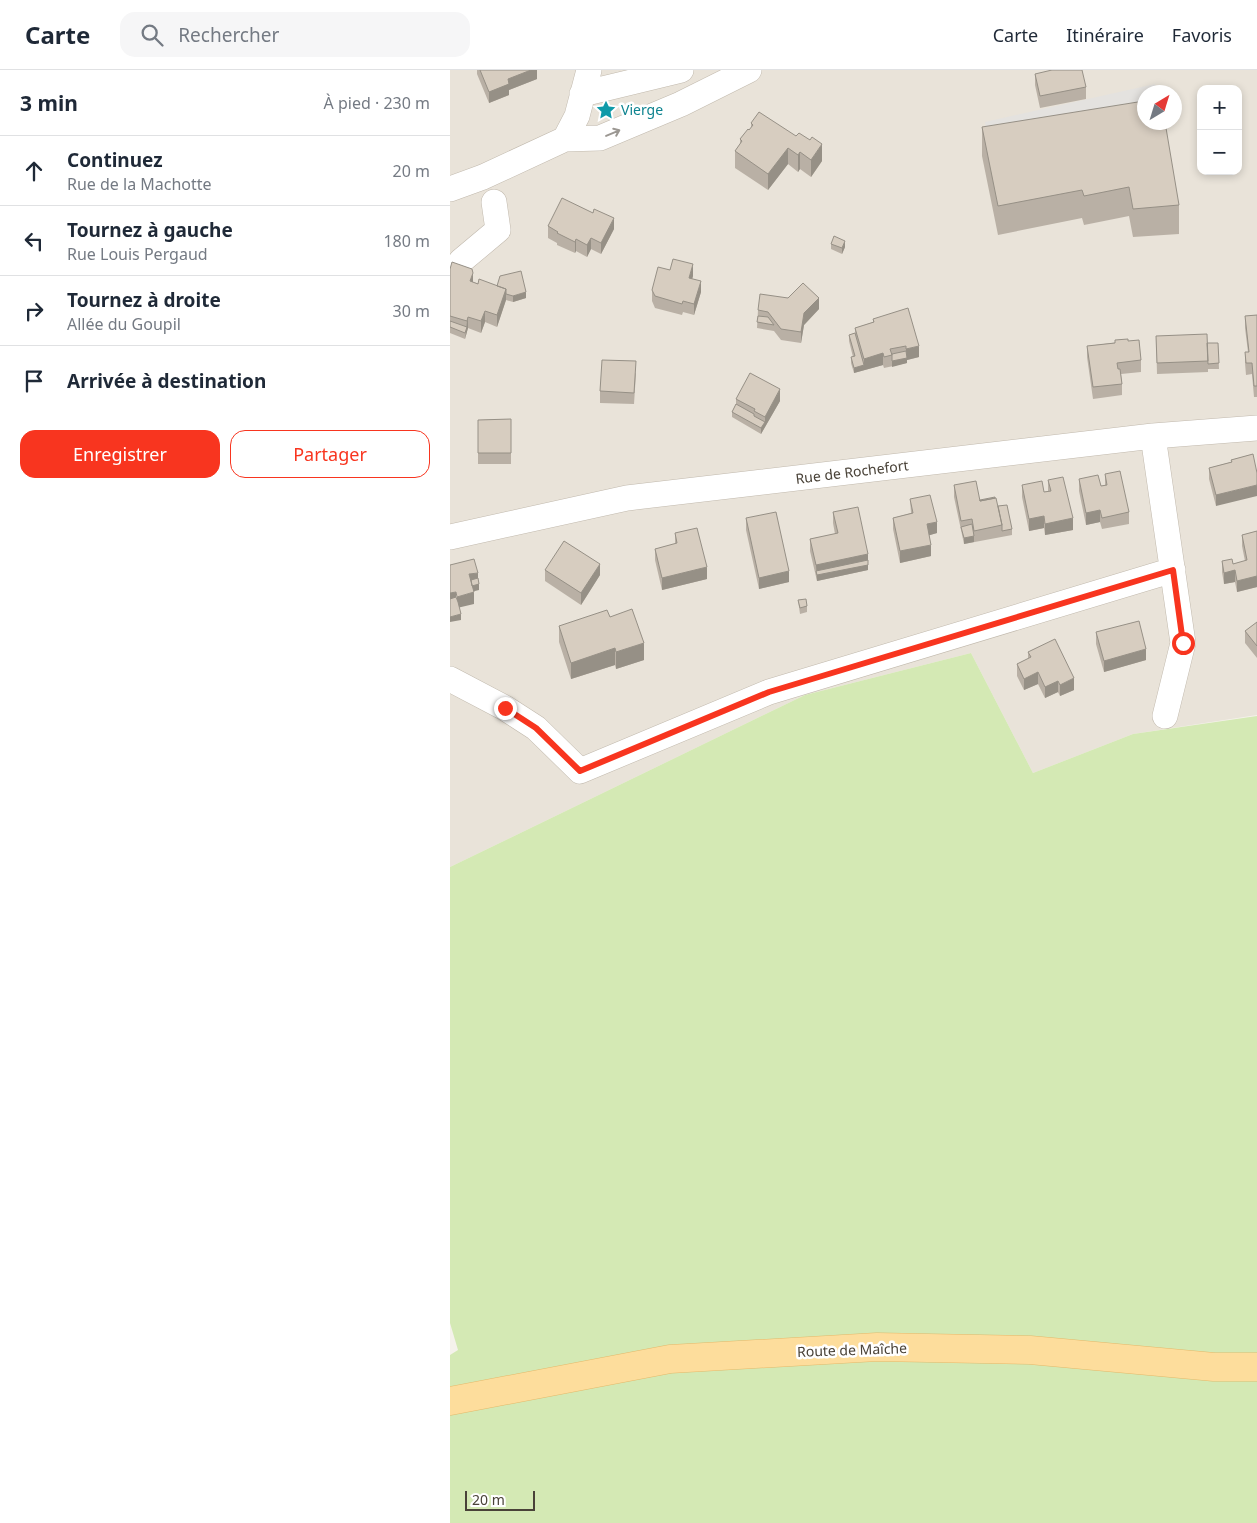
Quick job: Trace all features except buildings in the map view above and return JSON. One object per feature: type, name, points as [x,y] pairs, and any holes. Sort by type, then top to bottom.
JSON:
[{"type":"main road","name":"Route de Maîche","points":[[450,1400],[670,1359],[877,1347],[1030,1350],[1214,1367],[1257,1367]]},
{"type":"street","points":[[565,138],[577,116],[589,70]]},
{"type":"street","points":[[582,94],[681,70]]},
{"type":"street","points":[[450,189],[483,177],[565,138],[600,138],[681,104],[749,70]]},
{"type":"street","points":[[462,261],[498,230],[494,202]]},
{"type":"street","name":"Rue de Rochefort","points":[[450,537],[627,498],[1153,436],[1257,428]]},
{"type":"street","points":[[1153,436],[1183,643],[1165,716]]},
{"type":"street","points":[[450,679],[505,708],[536,728],[580,771],[769,692],[1173,570]]},
{"type":"shaded area","points":[[450,70],[1257,70],[1257,715],[1133,734],[1033,773],[971,653],[805,695],[450,867]]},
{"type":"shaded area","points":[[1137,88],[1137,107],[987,137],[985,122]]},
{"type":"green space","points":[[971,653],[1033,773],[1133,734],[1257,716],[1257,1523],[450,1523],[450,1355],[458,1350],[450,1323],[450,867],[805,695]]},
{"type":"place","name":"Vierge","points":[[606,110]]},
{"type":"route","points":[[505,708],[536,728],[580,771],[769,692],[1173,570],[1183,643]]}]
